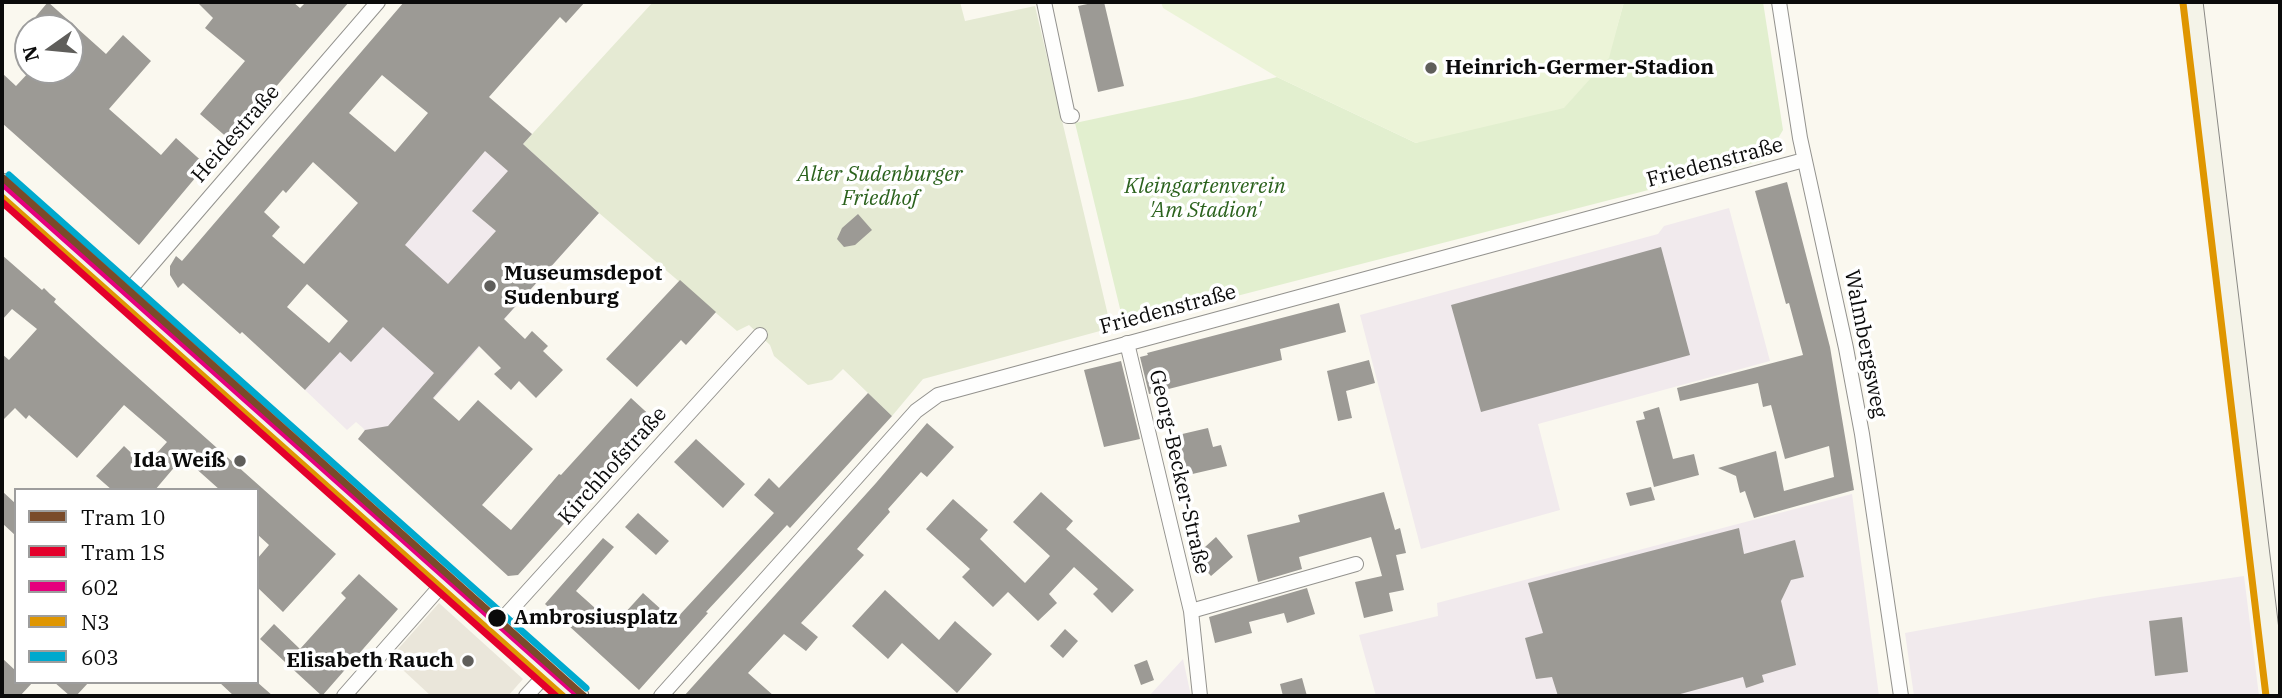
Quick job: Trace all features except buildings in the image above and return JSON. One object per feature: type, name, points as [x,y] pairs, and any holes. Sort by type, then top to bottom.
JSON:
[{"type":"street","name":"Heidestraße","points":[[127,293],[378,2]]},
{"type":"street","points":[[1044,2],[1070,116]]},
{"type":"street","name":"Walmbergsweg","points":[[1779,2],[1804,160],[1856,397],[1901,696]]},
{"type":"street","points":[[2193,2],[2277,696]]},
{"type":"street","name":"Friedenstraße","points":[[661,696],[928,401],[955,389],[1804,160]]},
{"type":"street","points":[[2,183],[579,696]]},
{"type":"street","name":"Kirchhofstraße","points":[[498,624],[760,335]]},
{"type":"street","name":"Georg-Becker-Straße","points":[[1127,343],[1191,611],[1200,696]]},
{"type":"street","points":[[1191,611],[1356,564]]},
{"type":"street","points":[[344,696],[447,579]]},
{"type":"street","points":[[526,696],[550,670]]},
{"type":"shaded area","points":[[446,116],[532,134],[523,145],[599,213],[380,459],[358,439],[365,431],[363,428],[356,422],[347,430],[305,390],[372,315],[309,258],[358,203]]},
{"type":"shaded area","points":[[1729,208],[1770,361],[1538,424],[1560,510],[1421,549],[1360,315],[1658,234],[1664,226]]},
{"type":"shaded area","points":[[1852,494],[1879,696],[1376,696],[1359,635],[1438,616],[1437,603]]},
{"type":"shaded area","points":[[2244,576],[2259,696],[1914,696],[1905,633],[2100,597]]},
{"type":"shaded area","name":"Ambrosiusplatz","points":[[439,603],[523,679],[508,696],[431,696],[390,658]]},
{"type":"shaded area","points":[[1183,659],[1191,696],[1149,696]]},
{"type":"green space","name":"Alter Sudenburger Friedhof","points":[[653,2],[960,2],[965,21],[1035,6],[1111,328],[923,379],[892,416],[843,369],[832,380],[808,385],[774,356],[770,345],[749,325],[737,331],[523,144]]},
{"type":"green space","name":"Heinrich-Germer-Stadion","points":[[1161,2],[1624,2],[1609,58],[1564,108],[1416,143],[1277,77],[1163,8]]},
{"type":"green space","name":"Kleingartenverein 'Am Stadion'","points":[[1624,2],[1763,2],[1783,130],[1765,160],[1124,325],[1075,123],[1277,77],[1416,143],[1608,58]]},
{"type":"tram line","name":"10","points":[[2,177],[584,696]]},
{"type":"tram line","name":"1S","points":[[2,202],[556,696]]},
{"type":"transit line","name":"N3","points":[[2183,3],[2266,696]]},
{"type":"transit line","name":"603","points":[[9,175],[586,688]]},
{"type":"transit line","name":"602","points":[[2,183],[579,696]]},
{"type":"transit line","name":"N3","points":[[2,197],[563,696]]},
{"type":"place","name":"Heinrich-Germer-Stadion","points":[[1431,68]]},
{"type":"place","name":"Museumsdepot Sudenburg","points":[[490,286]]},
{"type":"place","name":"Ida Weiß","points":[[240,461]]},
{"type":"place","name":"Ambrosiusplatz","points":[[497,618]]},
{"type":"place","name":"Elisabeth Rauch","points":[[468,661]]}]
